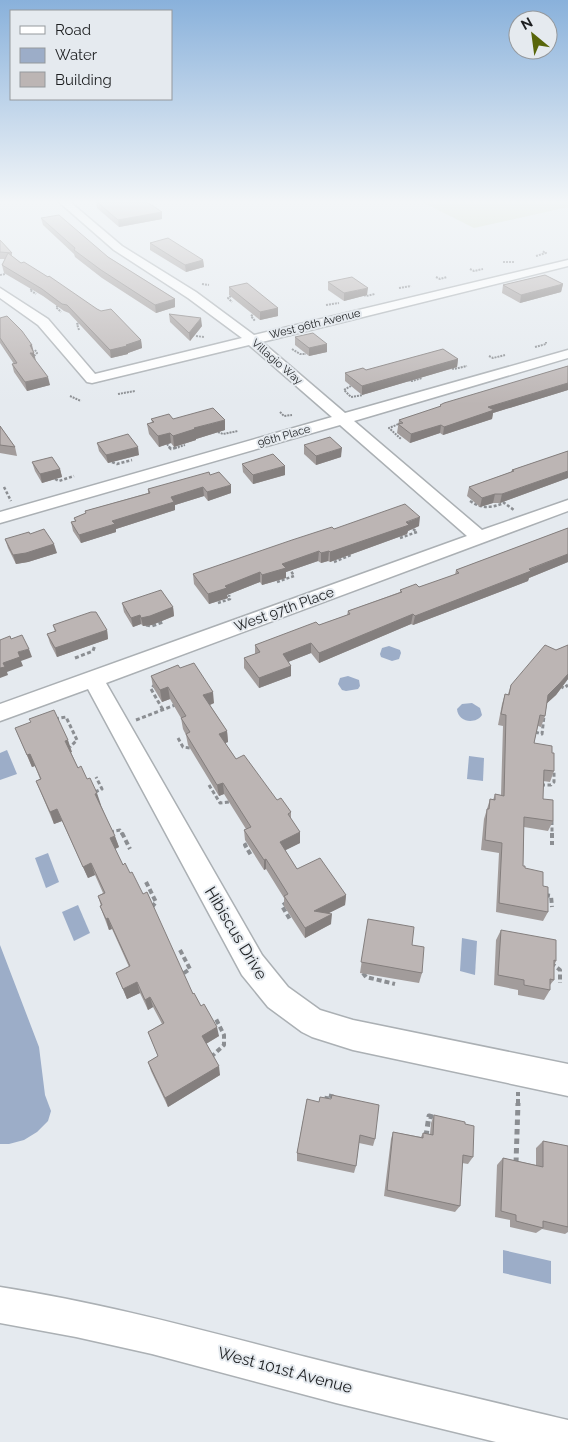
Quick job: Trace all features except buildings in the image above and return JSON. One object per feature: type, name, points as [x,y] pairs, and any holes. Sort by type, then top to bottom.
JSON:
[{"type":"street","name":"Villagio Way","points":[[152,269],[192,294],[250,340],[480,537]]},
{"type":"street","name":"West 96th Avenue","points":[[0,292],[43,322],[92,379],[538,269]]},
{"type":"street","name":"96th Place","points":[[0,518],[568,354]]},
{"type":"street","name":"West 97th Place","points":[[0,713],[568,505]]},
{"type":"street","name":"Hibiscus Drive","points":[[93,679],[252,965],[278,997],[312,1022],[353,1036],[568,1080]]},
{"type":"street","name":"West 101st Avenue","points":[[0,1305],[34,1310],[188,1345],[568,1440]]},
{"type":"path","points":[[471,269],[475,271],[481,269]]},
{"type":"path","points":[[0,275],[5,274]]},
{"type":"path","points":[[436,277],[440,279],[447,277]]},
{"type":"path","points":[[201,284],[209,285]]},
{"type":"path","points":[[398,288],[411,286]]},
{"type":"path","points":[[32,289],[30,290],[36,294]]},
{"type":"path","points":[[361,294],[366,296],[375,294]]},
{"type":"path","points":[[231,296],[228,298],[232,302]]},
{"type":"path","points":[[326,305],[339,303]]},
{"type":"path","points":[[58,306],[56,307],[61,312]]},
{"type":"path","points":[[255,313],[251,316],[255,320]]},
{"type":"path","points":[[79,330],[77,324],[85,321]]},
{"type":"path","points":[[535,347],[546,344],[546,342]]},
{"type":"path","points":[[292,349],[300,354],[306,354]]},
{"type":"path","points":[[34,356],[37,354],[35,350]]},
{"type":"path","points":[[489,356],[493,358],[505,355]]},
{"type":"path","points":[[449,368],[454,369],[467,366]]},
{"type":"path","points":[[408,380],[412,382],[422,378]]},
{"type":"path","points":[[351,386],[345,388],[344,391],[353,397],[363,396]]},
{"type":"path","points":[[118,394],[135,391]]},
{"type":"path","points":[[70,396],[81,401]]},
{"type":"path","points":[[280,412],[284,416],[292,415]]},
{"type":"path","points":[[401,439],[389,428],[400,423],[405,424]]},
{"type":"path","points":[[218,432],[223,434],[238,431]]},
{"type":"path","points":[[168,444],[171,448],[186,445]]},
{"type":"path","points":[[112,462],[117,464],[132,460]]},
{"type":"path","points":[[54,479],[59,481],[74,476]]},
{"type":"path","points":[[470,502],[485,509],[504,503]]},
{"type":"path","points":[[400,538],[417,532],[413,529]]},
{"type":"path","points":[[334,562],[348,557],[349,553]]},
{"type":"path","points":[[277,582],[294,576],[291,571]]},
{"type":"path","points":[[218,603],[230,599],[229,595]]},
{"type":"path","points":[[146,625],[152,626],[163,622]]},
{"type":"path","points":[[75,658],[93,651],[95,645]]},
{"type":"path","points":[[161,682],[150,687],[163,710]]},
{"type":"path","points":[[560,686],[564,688],[568,685]]},
{"type":"path","points":[[119,727],[175,705]]},
{"type":"path","points":[[54,719],[66,716],[77,740],[74,746],[70,748]]},
{"type":"path","points":[[535,732],[542,734],[544,716]]},
{"type":"path","points":[[178,738],[183,747],[190,748]]},
{"type":"path","points":[[540,784],[551,785],[554,782],[554,771]]},
{"type":"path","points":[[95,792],[102,790],[96,777]]},
{"type":"path","points":[[209,785],[220,803],[229,802]]},
{"type":"path","points":[[552,818],[552,845]]},
{"type":"path","points":[[110,832],[120,830],[130,849]]},
{"type":"path","points":[[247,844],[246,846],[252,857]]},
{"type":"path","points":[[146,882],[156,902],[152,907]]},
{"type":"path","points":[[538,893],[551,896],[552,907]]},
{"type":"path","points":[[287,902],[282,906],[291,921]]},
{"type":"path","points":[[180,950],[190,969],[181,975]]},
{"type":"path","points":[[550,963],[560,970],[560,983]]},
{"type":"path","points":[[363,974],[366,977],[395,984]]},
{"type":"path","points":[[210,1057],[224,1045],[224,1035],[216,1019]]},
{"type":"path","points":[[516,1169],[519,1069]]},
{"type":"path","points":[[325,1106],[327,1095],[342,1098]]},
{"type":"path","points":[[425,1141],[428,1116],[447,1120]]},
{"type":"water","points":[[389,646],[400,650],[399,659],[392,661],[381,657],[382,648]]},
{"type":"water","points":[[348,676],[359,680],[360,686],[358,689],[342,690],[338,684],[340,678]]},
{"type":"water","points":[[472,703],[480,708],[482,715],[475,720],[467,721],[460,717],[457,709],[462,704]]},
{"type":"water","points":[[7,750],[17,774],[0,780],[0,753]]},
{"type":"water","points":[[469,756],[484,758],[483,781],[467,779]]},
{"type":"water","points":[[48,853],[59,882],[46,888],[35,858]]},
{"type":"water","points":[[78,905],[90,933],[74,941],[62,912]]},
{"type":"water","points":[[462,938],[477,941],[475,975],[460,971]]},
{"type":"water","points":[[0,945],[39,1047],[45,1095],[51,1111],[48,1121],[37,1132],[24,1140],[9,1144],[0,1144]]},
{"type":"water","points":[[503,1250],[551,1261],[551,1284],[503,1273]]}]
